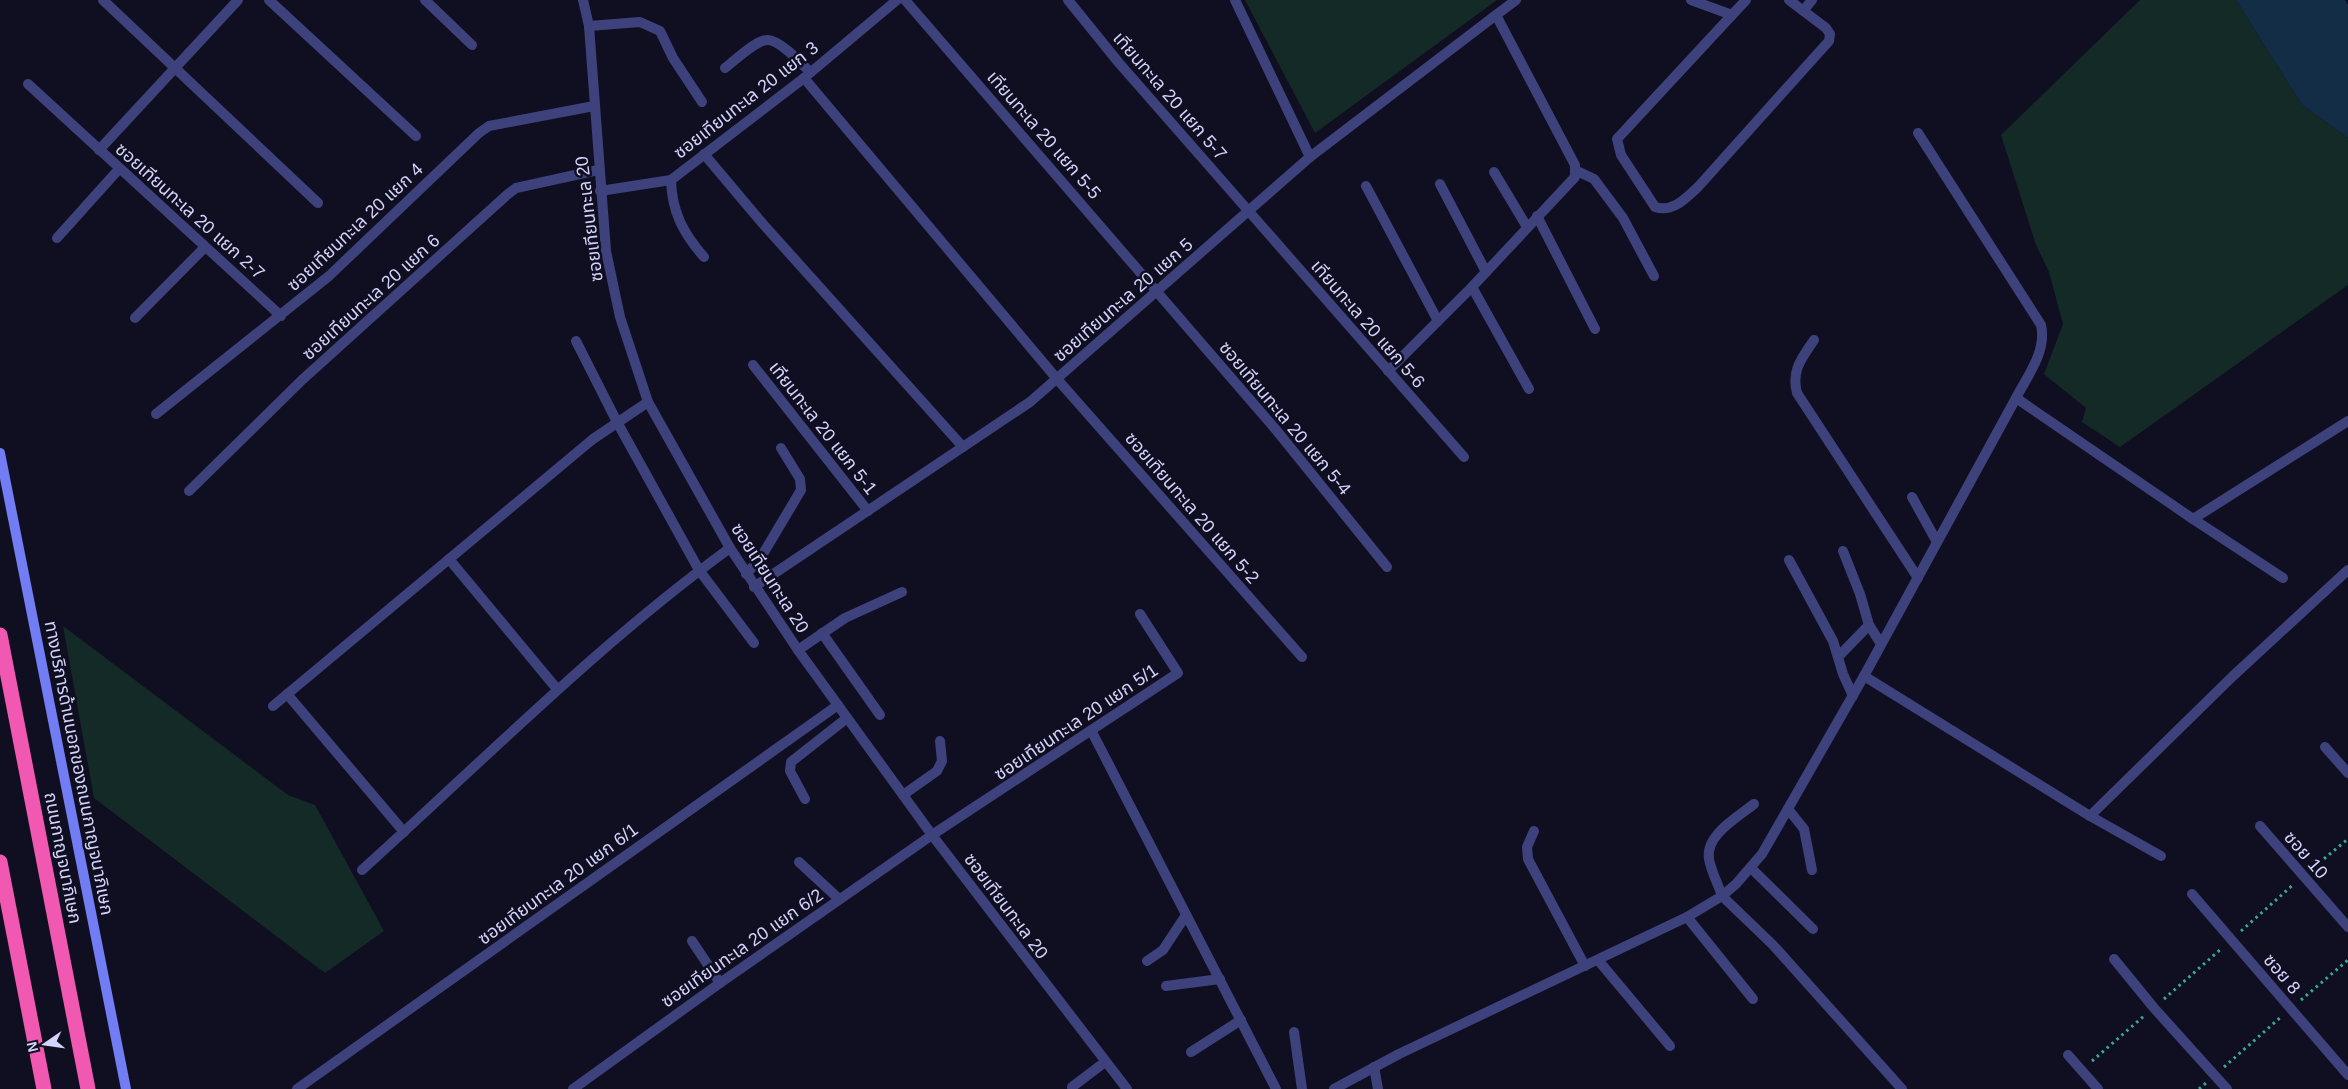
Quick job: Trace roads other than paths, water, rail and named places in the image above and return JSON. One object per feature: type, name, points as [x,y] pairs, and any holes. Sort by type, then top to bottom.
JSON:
[{"type":"highway","name":"ถนนกาญจนาภิเษก","points":[[0,635],[88,1089]]},
{"type":"highway","points":[[0,862],[44,1089]]},
{"type":"main road","name":"ทางบริการด้านนอกของถนนกาญจนาภิเษก","points":[[0,453],[126,1089]]},
{"type":"street","points":[[103,0],[318,203]]},
{"type":"street","points":[[99,150],[238,0]]},
{"type":"street","points":[[269,0],[416,136]]},
{"type":"street","points":[[425,0],[472,45]]},
{"type":"street","name":"ซอยเทียนทะเล 20","points":[[583,0],[589,26],[598,170],[606,251],[620,317],[648,402],[754,587],[932,836],[1127,1089]]},
{"type":"street","name":"ซอยเทียนทะเล 20 แยก 3","points":[[600,191],[671,180],[807,75],[897,0]]},
{"type":"street","name":"เทียนทะเล 20 แยก 5-5","points":[[905,0],[1157,292]]},
{"type":"street","name":"เทียนทะเล 20 แยก 5-7","points":[[1068,0],[1119,63],[1248,212]]},
{"type":"street","points":[[1235,0],[1310,157]]},
{"type":"street","name":"ซอยเทียนทะเล 20 แยก 5","points":[[754,587],[1030,402],[1310,157],[1516,0]]},
{"type":"street","points":[[1691,0],[1732,15]]},
{"type":"street","points":[[1746,0],[1617,139],[1621,155],[1655,207],[1662,209],[1672,207],[1680,203],[1698,187],[1829,41],[1830,34],[1826,28],[1789,0]]},
{"type":"street","points":[[1803,11],[1812,0]]},
{"type":"street","points":[[1496,15],[1577,171],[1594,179],[1623,218],[1654,276]]},
{"type":"street","points":[[589,26],[640,22],[660,31],[673,58],[702,102]]},
{"type":"street","name":"ซอยเทียนทะเล 20 แยก 5-2","points":[[725,68],[758,43],[767,40],[775,41],[790,53],[1058,379],[1302,657]]},
{"type":"street","name":"ซอยเทียนทะเล 20 แยก 2-7","points":[[28,84],[281,316]]},
{"type":"street","name":"ซอยเทียนทะเล 20 แยก 4","points":[[156,414],[329,276],[479,133],[489,126],[594,106]]},
{"type":"street","points":[[1334,1089],[1687,918],[1722,896],[1752,869],[1853,696],[1918,578],[2039,355],[2044,338],[2041,325],[1918,133]]},
{"type":"street","points":[[704,154],[769,231],[963,446]]},
{"type":"street","points":[[57,238],[119,169]]},
{"type":"street","name":"ซอยเทียนทะเล 20 แยก 6","points":[[189,490],[302,380],[508,194],[516,188],[598,170]]},
{"type":"street","points":[[1388,371],[1472,287],[1537,216],[1566,189],[1577,171]]},
{"type":"street","points":[[1494,172],[1527,227]]},
{"type":"street","points":[[671,180],[674,205],[686,236],[704,258]]},
{"type":"street","points":[[1440,184],[1486,272]]},
{"type":"street","points":[[1366,186],[1438,321]]},
{"type":"street","name":"เทียนทะเล 20 แยก 5-6","points":[[1248,212],[1464,457]]},
{"type":"street","points":[[1537,216],[1595,329]]},
{"type":"street","points":[[135,318],[205,247]]},
{"type":"street","points":[[1472,287],[1529,389]]},
{"type":"street","name":"ซอยเทียนทะเล 20 แยก 5-4","points":[[1157,292],[1276,431],[1386,567]]},
{"type":"street","points":[[1814,340],[1795,371],[1797,393],[1918,578]]},
{"type":"street","points":[[576,341],[617,422],[699,570],[754,643]]},
{"type":"street","name":"เทียนทะเล 20 แยก 5-1","points":[[753,365],[868,511]]},
{"type":"street","points":[[2016,398],[2283,578]]},
{"type":"street","points":[[273,706],[448,559],[617,422],[648,402]]},
{"type":"street","points":[[2194,519],[2348,421]]},
{"type":"street","points":[[746,574],[760,559],[801,490],[800,479],[781,448]]},
{"type":"street","points":[[1912,497],[1937,542]]},
{"type":"street","points":[[362,870],[557,689],[699,570],[730,548]]},
{"type":"street","points":[[1843,551],[1860,594],[1869,625],[1881,644]]},
{"type":"street","points":[[448,559],[557,689]]},
{"type":"street","points":[[1789,560],[1833,642],[1843,674],[1853,696]]},
{"type":"street","points":[[2090,816],[2233,676],[2348,570]]},
{"type":"street","points":[[798,650],[822,633],[867,607],[902,592]]},
{"type":"street","name":"ซอยเทียนทะเล 20 แยก 5/1","points":[[932,836],[1092,732],[1178,673],[1140,614]]},
{"type":"street","points":[[1838,657],[1869,625]]},
{"type":"street","points":[[822,633],[880,715]]},
{"type":"street","points":[[1864,676],[2090,816],[2161,856]]},
{"type":"street","points":[[287,694],[404,832]]},
{"type":"street","name":"ซอยเทียนทะเล 20 แยก 6/1","points":[[298,1089],[838,705]]},
{"type":"street","points":[[805,799],[790,771],[791,762],[847,718]]},
{"type":"street","points":[[1092,732],[1276,1089]]},
{"type":"street","points":[[903,795],[937,771],[942,762],[940,741]]},
{"type":"street","points":[[2325,747],[2348,773]]},
{"type":"street","points":[[1754,804],[1710,842],[1709,858],[1722,896],[1772,946],[1902,1089]]},
{"type":"street","points":[[1788,809],[1804,829],[1812,870]]},
{"type":"street","name":"ซอย 10","points":[[2260,826],[2348,927]]},
{"type":"street","points":[[1534,832],[1527,847],[1528,859],[1585,966]]},
{"type":"street","name":"ซอยเทียนทะเล 20 แยก 6/2","points":[[573,1089],[720,983],[932,836]]},
{"type":"street","points":[[799,862],[840,899]]},
{"type":"street","points":[[1752,869],[1813,929]]},
{"type":"street","name":"ซอย 8","points":[[2192,894],[2348,1075]]},
{"type":"street","points":[[1147,961],[1163,950],[1186,915]]},
{"type":"street","points":[[1687,918],[1753,999]]},
{"type":"street","points":[[692,941],[720,983]]},
{"type":"street","points":[[2114,959],[2154,1008],[2227,1089]]},
{"type":"street","points":[[1598,960],[1670,1046]]},
{"type":"street","points":[[1166,986],[1220,979]]},
{"type":"street","points":[[1192,1052],[1241,1020]]},
{"type":"street","points":[[1294,1032],[1302,1089]]},
{"type":"street","points":[[2068,1055],[2098,1089]]},
{"type":"street","points":[[1072,1087],[1105,1062]]},
{"type":"street","points":[[1374,1068],[1378,1089]]},
{"type":"water","points":[[2236,0],[2345,0],[2348,5],[2348,138],[2302,105]]}]
